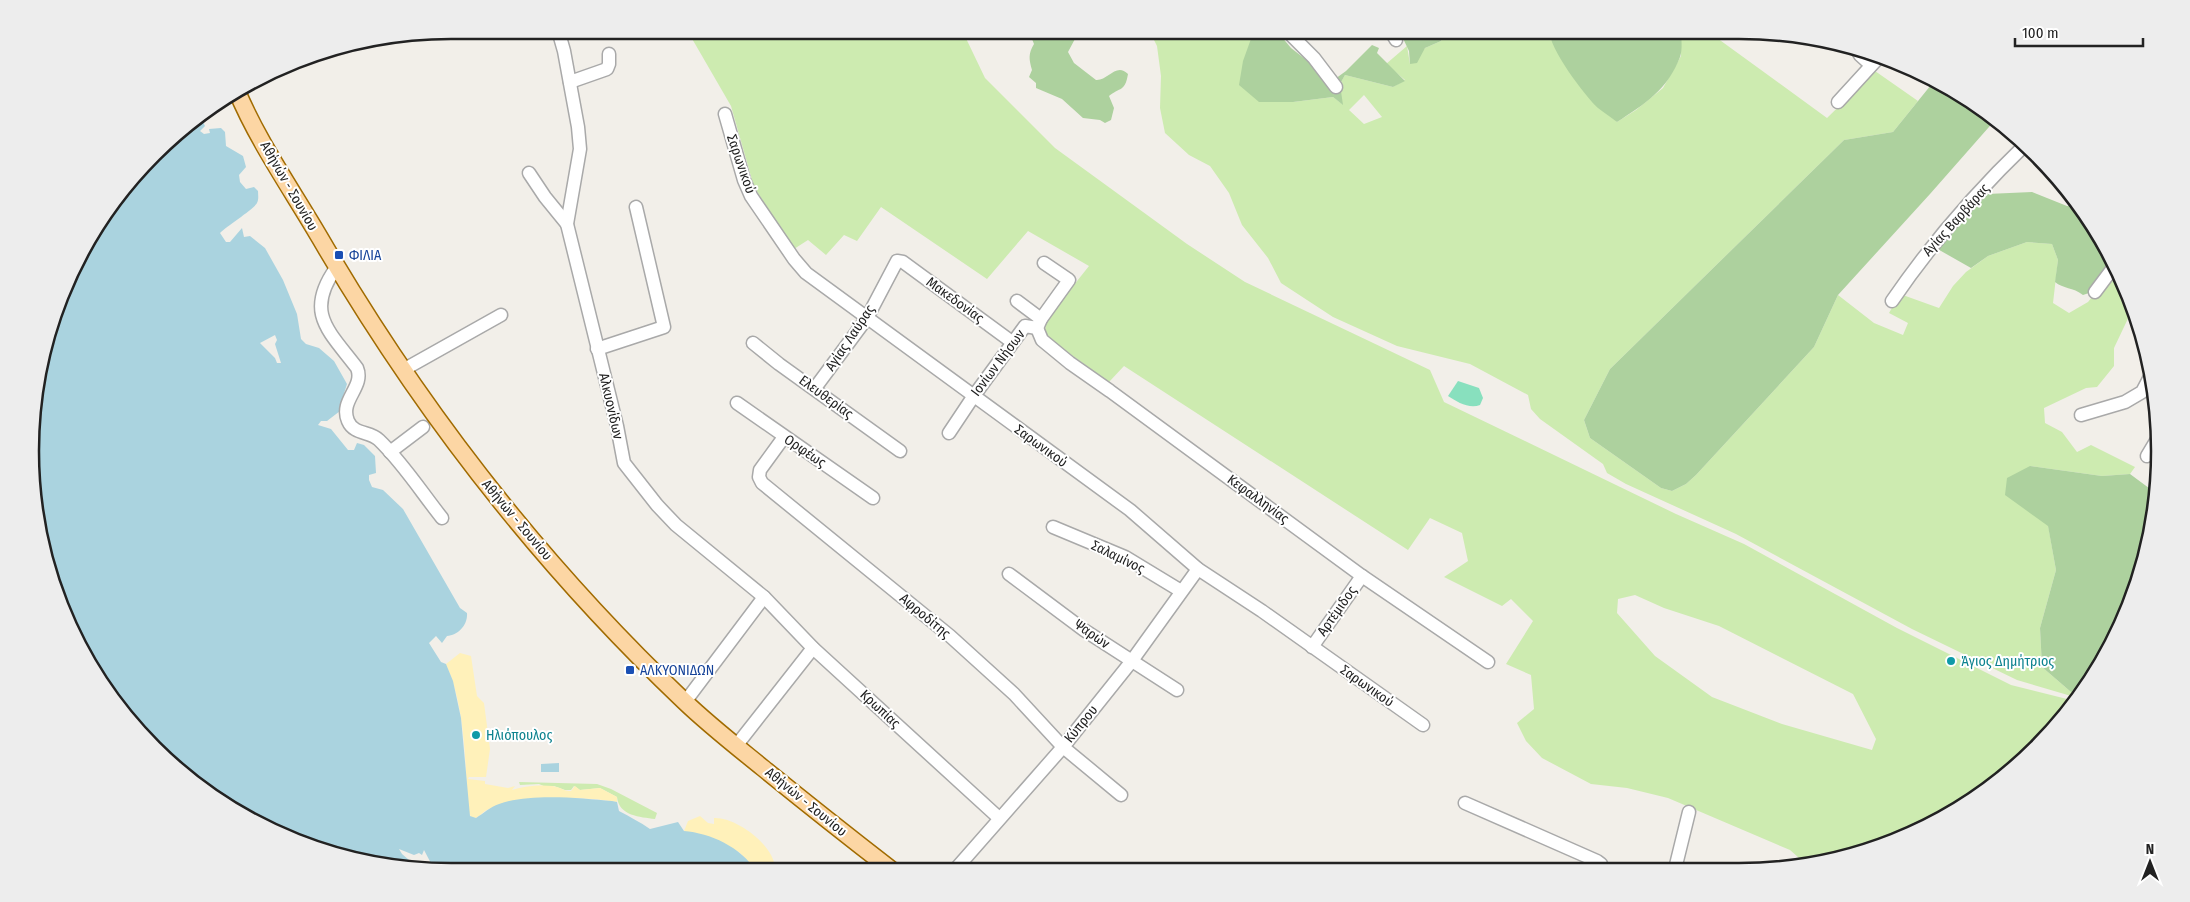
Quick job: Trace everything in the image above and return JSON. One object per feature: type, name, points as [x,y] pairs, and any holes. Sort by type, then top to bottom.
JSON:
[{"type":"main road","name":"Αθήνών - Σουνίου","points":[[240,97],[272,158],[336,268],[403,370],[453,441],[568,581],[685,702],[736,746],[883,863]]},
{"type":"street","name":"Αλκυονίδων","points":[[560,39],[570,82],[580,149],[567,224],[617,426],[624,463],[631,474],[676,525],[764,597]]},
{"type":"street","points":[[1295,39],[1314,58],[1336,86]]},
{"type":"street","points":[[570,82],[607,69],[609,64],[608,54]]},
{"type":"street","points":[[1864,58],[1871,65]]},
{"type":"street","points":[[1838,102],[1874,62]]},
{"type":"street","name":"Σαρωνικού","points":[[725,114],[744,180],[751,196],[794,259],[820,284],[972,397],[1130,510],[1198,570],[1262,611],[1422,725]]},
{"type":"street","name":"Αγίας Βαρβάρας","points":[[1892,301],[1921,258],[1950,223],[2021,150]]},
{"type":"street","points":[[529,173],[545,197],[567,224]]},
{"type":"street","points":[[597,349],[664,327],[636,207]]},
{"type":"street","name":"Αγίας Λαύρας","points":[[816,388],[867,318],[897,260]]},
{"type":"street","name":"Μακεδονίας","points":[[897,260],[903,262],[1012,342]]},
{"type":"street","points":[[1039,324],[1068,280],[1044,263]]},
{"type":"street","points":[[336,268],[324,285],[320,308],[326,327],[357,368],[359,374],[359,380],[349,397],[345,412],[346,417],[351,427],[375,437],[390,452],[442,518]]},
{"type":"street","points":[[2095,292],[2110,272]]},
{"type":"street","name":"Κεφαλληνίας","points":[[1017,301],[1039,324],[1042,340],[1070,363],[1362,576],[1488,662]]},
{"type":"street","points":[[403,370],[501,315]]},
{"type":"street","name":"Ιονίων Νήσων","points":[[949,433],[972,397],[1025,326],[1039,324]]},
{"type":"street","name":"Ελευθερίας","points":[[753,343],[779,364],[816,388],[900,451]]},
{"type":"street","points":[[2081,415],[2125,402],[2142,392],[2146,386]]},
{"type":"street","name":"Ορφέως","points":[[737,403],[873,498]]},
{"type":"street","points":[[390,452],[423,427]]},
{"type":"street","name":"Αφροδίτης","points":[[784,437],[760,470],[759,477],[762,483],[950,636],[1014,694],[1062,747],[1121,795]]},
{"type":"street","points":[[2147,456],[2151,449]]},
{"type":"street","name":"Σαλαμίνος","points":[[1053,528],[1124,557],[1181,591]]},
{"type":"street","name":"Κύπρου","points":[[961,863],[1062,747],[1131,662],[1198,570]]},
{"type":"street","name":"Ψαρών","points":[[1009,574],[1131,662],[1177,690]]},
{"type":"street","name":"Αρτέμιδος","points":[[1312,647],[1362,576]]},
{"type":"street","points":[[685,702],[764,597]]},
{"type":"street","name":"Κρωπίας","points":[[764,597],[813,648],[999,818]]},
{"type":"street","points":[[736,746],[813,648]]},
{"type":"street","points":[[1465,803],[1599,863]]},
{"type":"street","points":[[1676,863],[1689,812]]},
{"type":"green space","points":[[692,39],[966,39],[985,78],[1055,148],[1187,244],[1245,282],[1430,370],[1444,402],[1676,514],[1744,544],[1897,628],[2011,685],[2068,699],[2031,743],[2011,761],[1968,794],[1945,808],[1897,832],[1872,841],[1846,849],[1800,859],[1790,850],[1668,798],[1627,788],[1591,784],[1542,758],[1526,741],[1517,723],[1534,709],[1531,675],[1506,664],[1533,621],[1511,599],[1502,606],[1444,577],[1468,561],[1462,533],[1430,518],[1408,550],[1124,366],[1109,382],[1048,338],[1045,330],[1046,320],[1089,266],[1028,231],[987,279],[881,207],[857,241],[844,235],[826,255],[808,240],[794,249],[754,187],[731,106]],"holes":[[[1635,595],[1664,608],[1719,626],[1853,694],[1876,739],[1872,750],[1782,724],[1712,697],[1655,656],[1617,613],[1618,599]]]},
{"type":"green space","points":[[1032,39],[1075,39],[1068,52],[1074,63],[1096,80],[1100,80],[1120,70],[1128,74],[1124,86],[1109,96],[1114,108],[1111,120],[1105,123],[1100,120],[1083,118],[1062,99],[1036,88],[1036,83],[1029,77],[1032,70],[1030,57],[1034,44]]},
{"type":"green space","points":[[1154,39],[1267,39],[1293,102],[1333,97],[1342,104],[1340,84],[1345,75],[1393,87],[1405,80],[1386,64],[1407,46],[1410,64],[1425,48],[1442,39],[1551,39],[1617,122],[1636,110],[1663,88],[1681,56],[1681,39],[1718,39],[1827,118],[1875,71],[1918,101],[1893,132],[1844,140],[1610,369],[1584,420],[1590,438],[1661,488],[1672,491],[1686,484],[1696,475],[1814,347],[1838,295],[1874,323],[1903,335],[1908,323],[1889,313],[1900,294],[1939,308],[1953,286],[1966,272],[1988,256],[2027,242],[2052,244],[2058,260],[2053,303],[2069,313],[2088,302],[2111,273],[2129,317],[2114,348],[2114,366],[2097,387],[2086,388],[2044,408],[2045,423],[2062,432],[2077,452],[2091,445],[2135,467],[2130,474],[2102,476],[2030,466],[2048,525],[2056,570],[2040,628],[2042,667],[2072,693],[2071,696],[2017,680],[1912,629],[1736,534],[1626,484],[1607,473],[1603,464],[1540,419],[1531,409],[1528,395],[1470,364],[1397,346],[1333,317],[1281,283],[1268,258],[1242,225],[1229,193],[1210,166],[1189,155],[1165,133],[1160,108],[1161,76],[1157,46]],"holes":[[[1364,95],[1382,117],[1364,124],[1349,110]]]},
{"type":"green space","points":[[1251,39],[1284,39],[1291,48],[1314,66],[1328,84],[1346,71],[1372,45],[1379,48],[1377,53],[1405,81],[1393,87],[1345,75],[1340,84],[1343,105],[1333,97],[1293,102],[1259,102],[1239,85],[1243,61]]},
{"type":"green space","points":[[1403,39],[1442,39],[1425,48],[1417,63],[1410,64],[1409,51]]},
{"type":"green space","points":[[1551,39],[1682,39],[1682,47],[1675,68],[1662,87],[1637,109],[1617,122],[1598,108],[1584,93],[1555,48]]},
{"type":"green space","points":[[1930,86],[1968,108],[1991,125],[1838,295],[1814,347],[1696,475],[1686,484],[1672,491],[1661,488],[1590,438],[1584,420],[1610,369],[1844,140],[1893,132]]},
{"type":"green space","points":[[2032,192],[2070,206],[2082,222],[2109,270],[2089,293],[2083,295],[2055,282],[2058,260],[2052,244],[2027,242],[1988,256],[1971,268],[1934,247],[1967,211],[1987,194]]},
{"type":"green space","points":[[1458,381],[1479,388],[1483,398],[1480,405],[1459,403],[1448,396]]},
{"type":"green space","points":[[2030,466],[2102,476],[2130,474],[2149,488],[2148,505],[2137,558],[2120,609],[2096,657],[2072,693],[2042,667],[2040,628],[2056,570],[2048,526],[2005,495],[2007,478]]},
{"type":"green space","points":[[519,782],[597,784],[611,789],[657,813],[655,819],[626,812],[617,797],[600,788],[580,790],[574,786],[571,790],[565,790],[539,784],[520,785]]},
{"type":"sand","name":"Ηλιόπουλος","points":[[460,653],[471,656],[477,696],[484,703],[490,749],[486,777],[469,777],[468,779],[485,781],[485,784],[508,788],[515,786],[512,790],[543,785],[555,786],[569,791],[575,786],[580,790],[600,788],[617,797],[617,802],[569,798],[530,800],[497,806],[485,811],[476,818],[471,817],[468,811],[461,718],[453,681],[446,664]]},
{"type":"sand","points":[[700,816],[708,823],[714,824],[714,818],[734,822],[763,843],[770,852],[774,863],[749,863],[739,852],[684,831],[688,821]]},
{"type":"water","points":[[203,122],[205,126],[200,131],[204,134],[210,133],[209,129],[221,128],[225,132],[226,146],[243,156],[246,167],[239,175],[240,182],[246,189],[254,187],[258,191],[258,202],[255,206],[220,233],[226,242],[230,242],[242,228],[244,237],[250,236],[265,248],[283,280],[297,314],[301,339],[306,344],[319,348],[334,361],[347,384],[340,411],[327,421],[321,421],[318,425],[331,429],[348,450],[354,450],[357,443],[364,445],[375,456],[376,473],[369,475],[372,487],[383,490],[403,509],[460,608],[467,613],[466,622],[455,634],[447,636],[442,643],[436,636],[429,643],[441,662],[446,664],[453,681],[461,718],[470,816],[476,818],[496,805],[525,798],[555,797],[612,801],[617,802],[619,811],[650,829],[678,822],[684,831],[714,838],[733,848],[751,863],[430,862],[424,850],[422,855],[419,853],[414,855],[399,849],[409,860],[397,860],[344,849],[293,832],[269,821],[222,794],[179,761],[141,723],[108,680],[81,633],[70,609],[53,558],[42,505],[39,451],[42,397],[53,344],[61,318],[81,269],[108,222],[159,159]],"holes":[[[275,335],[277,340],[275,344],[281,363],[277,363],[275,358],[260,343]]]},
{"type":"water","points":[[559,763],[559,772],[541,772],[541,764]]},
{"type":"place","name":"ΦΙΛΙΑ","points":[[339,255]]},
{"type":"place","name":"Άγιος Δημήτριος","points":[[1951,661]]},
{"type":"place","name":"ΑΛΚΥΟΝΙΔΩΝ","points":[[630,670]]},
{"type":"place","name":"Ηλιόπουλος","points":[[476,735]]}]
